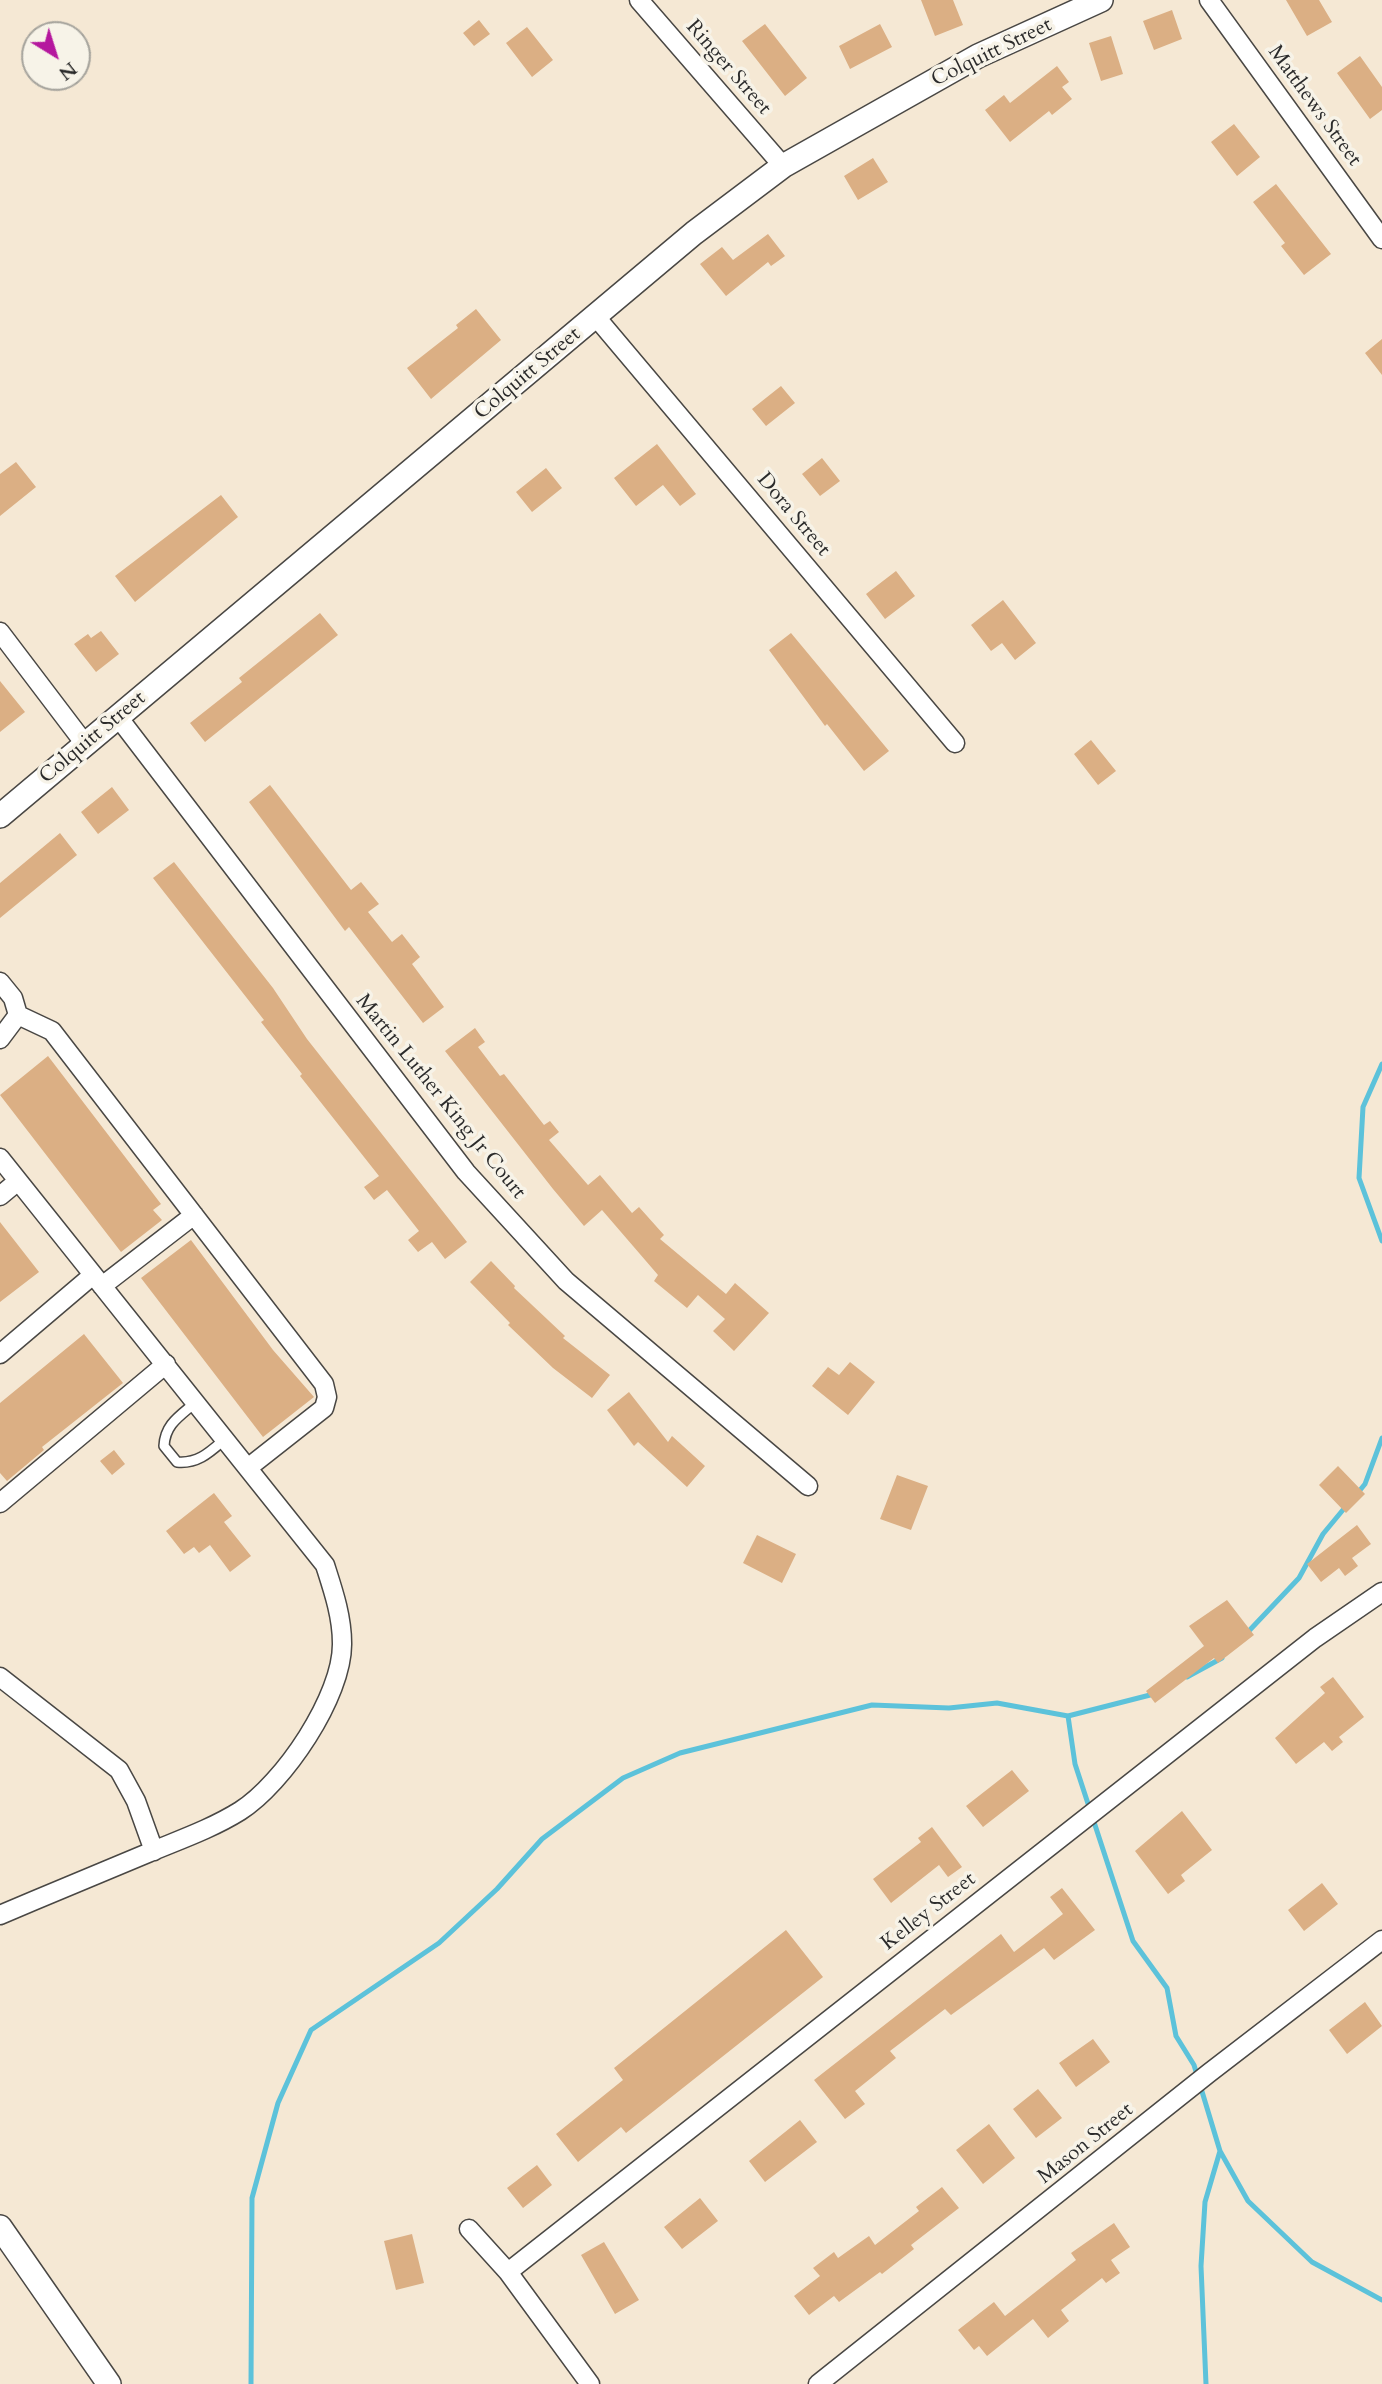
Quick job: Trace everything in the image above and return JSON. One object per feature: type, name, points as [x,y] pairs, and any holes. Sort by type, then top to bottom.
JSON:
[{"type":"street","name":"Ringer Street","points":[[639,0],[783,166]]},
{"type":"street","name":"Colquitt Street","points":[[0,816],[694,233],[783,166],[978,56],[1101,0]]},
{"type":"street","name":"Matthews Street","points":[[1209,0],[1382,239]]},
{"type":"street","name":"Dora Street","points":[[596,317],[955,743]]},
{"type":"street","points":[[0,632],[85,744]]},
{"type":"street","name":"Martin Luther King Jr Court","points":[[118,717],[475,1182],[566,1282],[808,1486]]},
{"type":"street","points":[[0,982],[13,998],[18,1015],[52,1031],[324,1384],[327,1397],[324,1408],[249,1467]]},
{"type":"street","points":[[0,1039],[18,1015]]},
{"type":"street","points":[[0,1158],[325,1565],[335,1598],[342,1644],[332,1688],[305,1741],[271,1787],[241,1811],[205,1830],[0,1915]]},
{"type":"street","points":[[0,1196],[18,1181]]},
{"type":"street","points":[[0,1354],[98,1281],[194,1215]]},
{"type":"street","points":[[0,1503],[166,1364]]},
{"type":"street","name":"Kelley Street","points":[[508,2272],[1315,1638],[1382,1592]]},
{"type":"street","points":[[0,1677],[119,1770],[136,1801],[154,1851]]},
{"type":"street","name":"Mason Street","points":[[818,2384],[1209,2073],[1382,1940]]},
{"type":"street","points":[[0,2227],[109,2384]]},
{"type":"street","points":[[469,2229],[508,2272],[590,2384]]},
{"type":"lane","points":[[196,1402],[172,1422],[165,1433],[164,1446],[177,1462],[189,1463],[202,1458],[226,1438]]},
{"type":"building","points":[[921,0],[953,0],[963,25],[935,36]]},
{"type":"building","points":[[1286,0],[1319,0],[1332,22],[1307,36]]},
{"type":"building","points":[[1172,10],[1182,39],[1154,50],[1143,21]]},
{"type":"building","points":[[479,20],[490,34],[474,46],[463,33]]},
{"type":"building","points":[[765,24],[807,78],[785,96],[742,41]]},
{"type":"building","points":[[880,24],[892,47],[850,69],[839,46]]},
{"type":"building","points":[[527,27],[553,60],[532,77],[506,43]]},
{"type":"building","points":[[1111,36],[1123,74],[1101,81],[1089,43]]},
{"type":"building","points":[[1360,56],[1382,87],[1382,110],[1370,119],[1337,73]]},
{"type":"building","points":[[1057,66],[1069,82],[1062,87],[1072,99],[1052,115],[1049,111],[1010,142],[985,110],[1004,95],[1010,103]]},
{"type":"building","points":[[1234,124],[1260,157],[1237,176],[1211,142]]},
{"type":"building","points":[[873,158],[888,182],[858,200],[844,176]]},
{"type":"building","points":[[1276,184],[1331,254],[1304,275],[1281,246],[1285,243],[1253,202]]},
{"type":"building","points":[[768,234],[785,256],[771,266],[768,262],[726,296],[700,264],[722,247],[733,260]]},
{"type":"building","points":[[476,309],[501,340],[431,399],[407,368],[458,328],[456,325]]},
{"type":"building","points":[[1382,339],[1382,375],[1365,353]]},
{"type":"building","points":[[781,386],[795,403],[766,426],[752,409]]},
{"type":"building","points":[[657,444],[696,494],[680,506],[663,485],[636,506],[614,478]]},
{"type":"building","points":[[822,458],[840,481],[820,496],[802,474]]},
{"type":"building","points":[[16,462],[36,487],[0,516],[0,474]]},
{"type":"building","points":[[546,468],[562,488],[532,512],[516,492]]},
{"type":"building","points":[[221,495],[238,517],[135,602],[115,576]]},
{"type":"building","points":[[896,571],[915,596],[885,619],[866,594]]},
{"type":"building","points":[[1003,600],[1036,643],[1015,660],[1002,643],[991,651],[971,625]]},
{"type":"building","points":[[320,613],[338,635],[205,742],[190,723],[242,682],[239,678]]},
{"type":"building","points":[[101,631],[119,654],[96,672],[74,644],[88,634],[91,638]]},
{"type":"building","points":[[791,633],[889,751],[864,771],[827,724],[825,726],[769,650]]},
{"type":"building","points":[[0,681],[25,712],[0,732]]},
{"type":"building","points":[[1091,740],[1116,771],[1098,785],[1074,754]]},
{"type":"building","points":[[270,785],[351,890],[361,882],[379,904],[368,912],[392,942],[402,934],[420,957],[412,964],[444,1007],[423,1023],[349,927],[345,931],[249,802]]},
{"type":"building","points":[[112,787],[129,810],[98,834],[81,812]]},
{"type":"building","points":[[60,833],[77,855],[0,918],[0,883]]},
{"type":"building","points":[[174,862],[273,988],[307,1039],[467,1242],[445,1259],[432,1242],[418,1252],[408,1240],[419,1231],[387,1190],[374,1200],[364,1187],[379,1176],[300,1076],[302,1074],[261,1022],[264,1020],[153,878]]},
{"type":"building","points":[[475,1028],[485,1042],[478,1047],[500,1076],[504,1074],[544,1125],[550,1121],[559,1132],[549,1140],[588,1185],[600,1175],[632,1213],[639,1207],[664,1235],[660,1239],[726,1294],[735,1283],[769,1313],[734,1351],[713,1331],[725,1319],[698,1295],[687,1308],[654,1281],[658,1275],[602,1210],[584,1226],[553,1189],[445,1051]]},
{"type":"building","points":[[48,1056],[161,1204],[153,1210],[162,1220],[121,1252],[0,1095]]},
{"type":"building","points":[[0,1222],[39,1272],[0,1302]]},
{"type":"building","points":[[191,1240],[273,1350],[314,1397],[263,1437],[141,1278]]},
{"type":"building","points":[[491,1261],[514,1288],[565,1336],[563,1338],[610,1375],[592,1398],[553,1368],[508,1325],[510,1323],[470,1282]]},
{"type":"building","points":[[84,1334],[123,1383],[42,1447],[44,1450],[7,1481],[0,1473],[0,1403]]},
{"type":"building","points":[[850,1362],[875,1382],[848,1415],[812,1386],[828,1367],[839,1375]]},
{"type":"building","points":[[629,1392],[668,1442],[672,1436],[705,1466],[687,1487],[638,1442],[634,1446],[607,1410]]},
{"type":"building","points":[[114,1450],[125,1464],[112,1475],[100,1461]]},
{"type":"building","points":[[1338,1466],[1365,1494],[1346,1513],[1319,1485]]},
{"type":"building","points":[[897,1475],[928,1486],[911,1530],[880,1519]]},
{"type":"building","points":[[214,1493],[232,1516],[224,1522],[251,1556],[230,1572],[210,1545],[199,1553],[194,1547],[184,1554],[166,1531]]},
{"type":"building","points":[[1357,1525],[1371,1544],[1352,1558],[1358,1566],[1345,1576],[1339,1568],[1321,1582],[1307,1564]]},
{"type":"building","points":[[757,1535],[796,1554],[782,1583],[743,1563]]},
{"type":"building","points":[[1227,1600],[1254,1635],[1218,1663],[1214,1658],[1155,1703],[1146,1691],[1204,1646],[1189,1626]]},
{"type":"building","points":[[1333,1677],[1364,1717],[1339,1737],[1343,1742],[1332,1751],[1324,1742],[1296,1764],[1275,1738],[1325,1693],[1320,1687]]},
{"type":"building","points":[[1012,1770],[1029,1791],[983,1827],[966,1806]]},
{"type":"building","points":[[1182,1811],[1212,1850],[1181,1875],[1185,1881],[1168,1894],[1135,1851]]},
{"type":"building","points":[[932,1827],[962,1867],[948,1877],[939,1865],[891,1903],[873,1879],[921,1842],[918,1838]]},
{"type":"building","points":[[1322,1883],[1338,1904],[1304,1931],[1288,1910]]},
{"type":"building","points":[[1062,1888],[1095,1930],[1054,1960],[1044,1948],[951,2015],[945,2009],[890,2051],[896,2058],[855,2091],[865,2104],[845,2119],[814,2080],[1001,1934],[1014,1952],[1063,1914],[1050,1897]]},
{"type":"building","points":[[786,1930],[823,1977],[626,2133],[621,2127],[578,2162],[556,2134],[623,2080],[614,2068]]},
{"type":"building","points":[[1365,2002],[1382,2026],[1347,2054],[1329,2030]]},
{"type":"building","points":[[1093,2039],[1110,2062],[1076,2087],[1059,2063]]},
{"type":"building","points":[[1038,2089],[1062,2118],[1036,2138],[1013,2109]]},
{"type":"building","points":[[800,2120],[817,2142],[765,2182],[749,2161]]},
{"type":"building","points":[[989,2124],[1015,2158],[983,2184],[956,2150]]},
{"type":"building","points":[[537,2165],[552,2185],[523,2208],[507,2188]]},
{"type":"building","points":[[942,2187],[959,2208],[911,2245],[914,2249],[882,2274],[880,2272],[839,2302],[834,2296],[809,2315],[794,2296],[820,2276],[813,2268],[834,2252],[838,2258],[869,2236],[875,2245],[919,2211],[916,2207]]},
{"type":"building","points":[[700,2198],[718,2221],[682,2249],[664,2227]]},
{"type":"building","points":[[1114,2223],[1130,2247],[1111,2260],[1120,2273],[1106,2283],[1102,2278],[1061,2310],[1069,2321],[1048,2338],[1033,2319],[987,2356],[979,2346],[974,2350],[958,2330],[994,2302],[1005,2316],[1076,2260],[1071,2253]]},
{"type":"building","points":[[412,2234],[424,2283],[396,2290],[384,2241]]},
{"type":"building","points":[[604,2242],[639,2300],[615,2314],[581,2255]]},
{"type":"waterway","points":[[1382,1064],[1363,1107],[1359,1178],[1382,1241]]},
{"type":"waterway","points":[[1356,1495],[1365,1484],[1382,1438]]},
{"type":"waterway","points":[[1246,1634],[1299,1578],[1323,1534],[1347,1505]]},
{"type":"waterway","points":[[1187,1677],[1222,1658]]},
{"type":"waterway","points":[[251,2384],[252,2198],[278,2103],[311,2030],[439,1943],[497,1889],[542,1839],[623,1778],[680,1753],[872,1705],[949,1708],[997,1703],[1068,1716],[1154,1694]]},
{"type":"waterway","points":[[1068,1716],[1075,1764],[1133,1941],[1167,1988],[1176,2036],[1194,2065],[1220,2151],[1248,2201],[1312,2262],[1382,2300]]},
{"type":"waterway","points":[[1206,2384],[1201,2266],[1205,2202],[1220,2151]]}]
